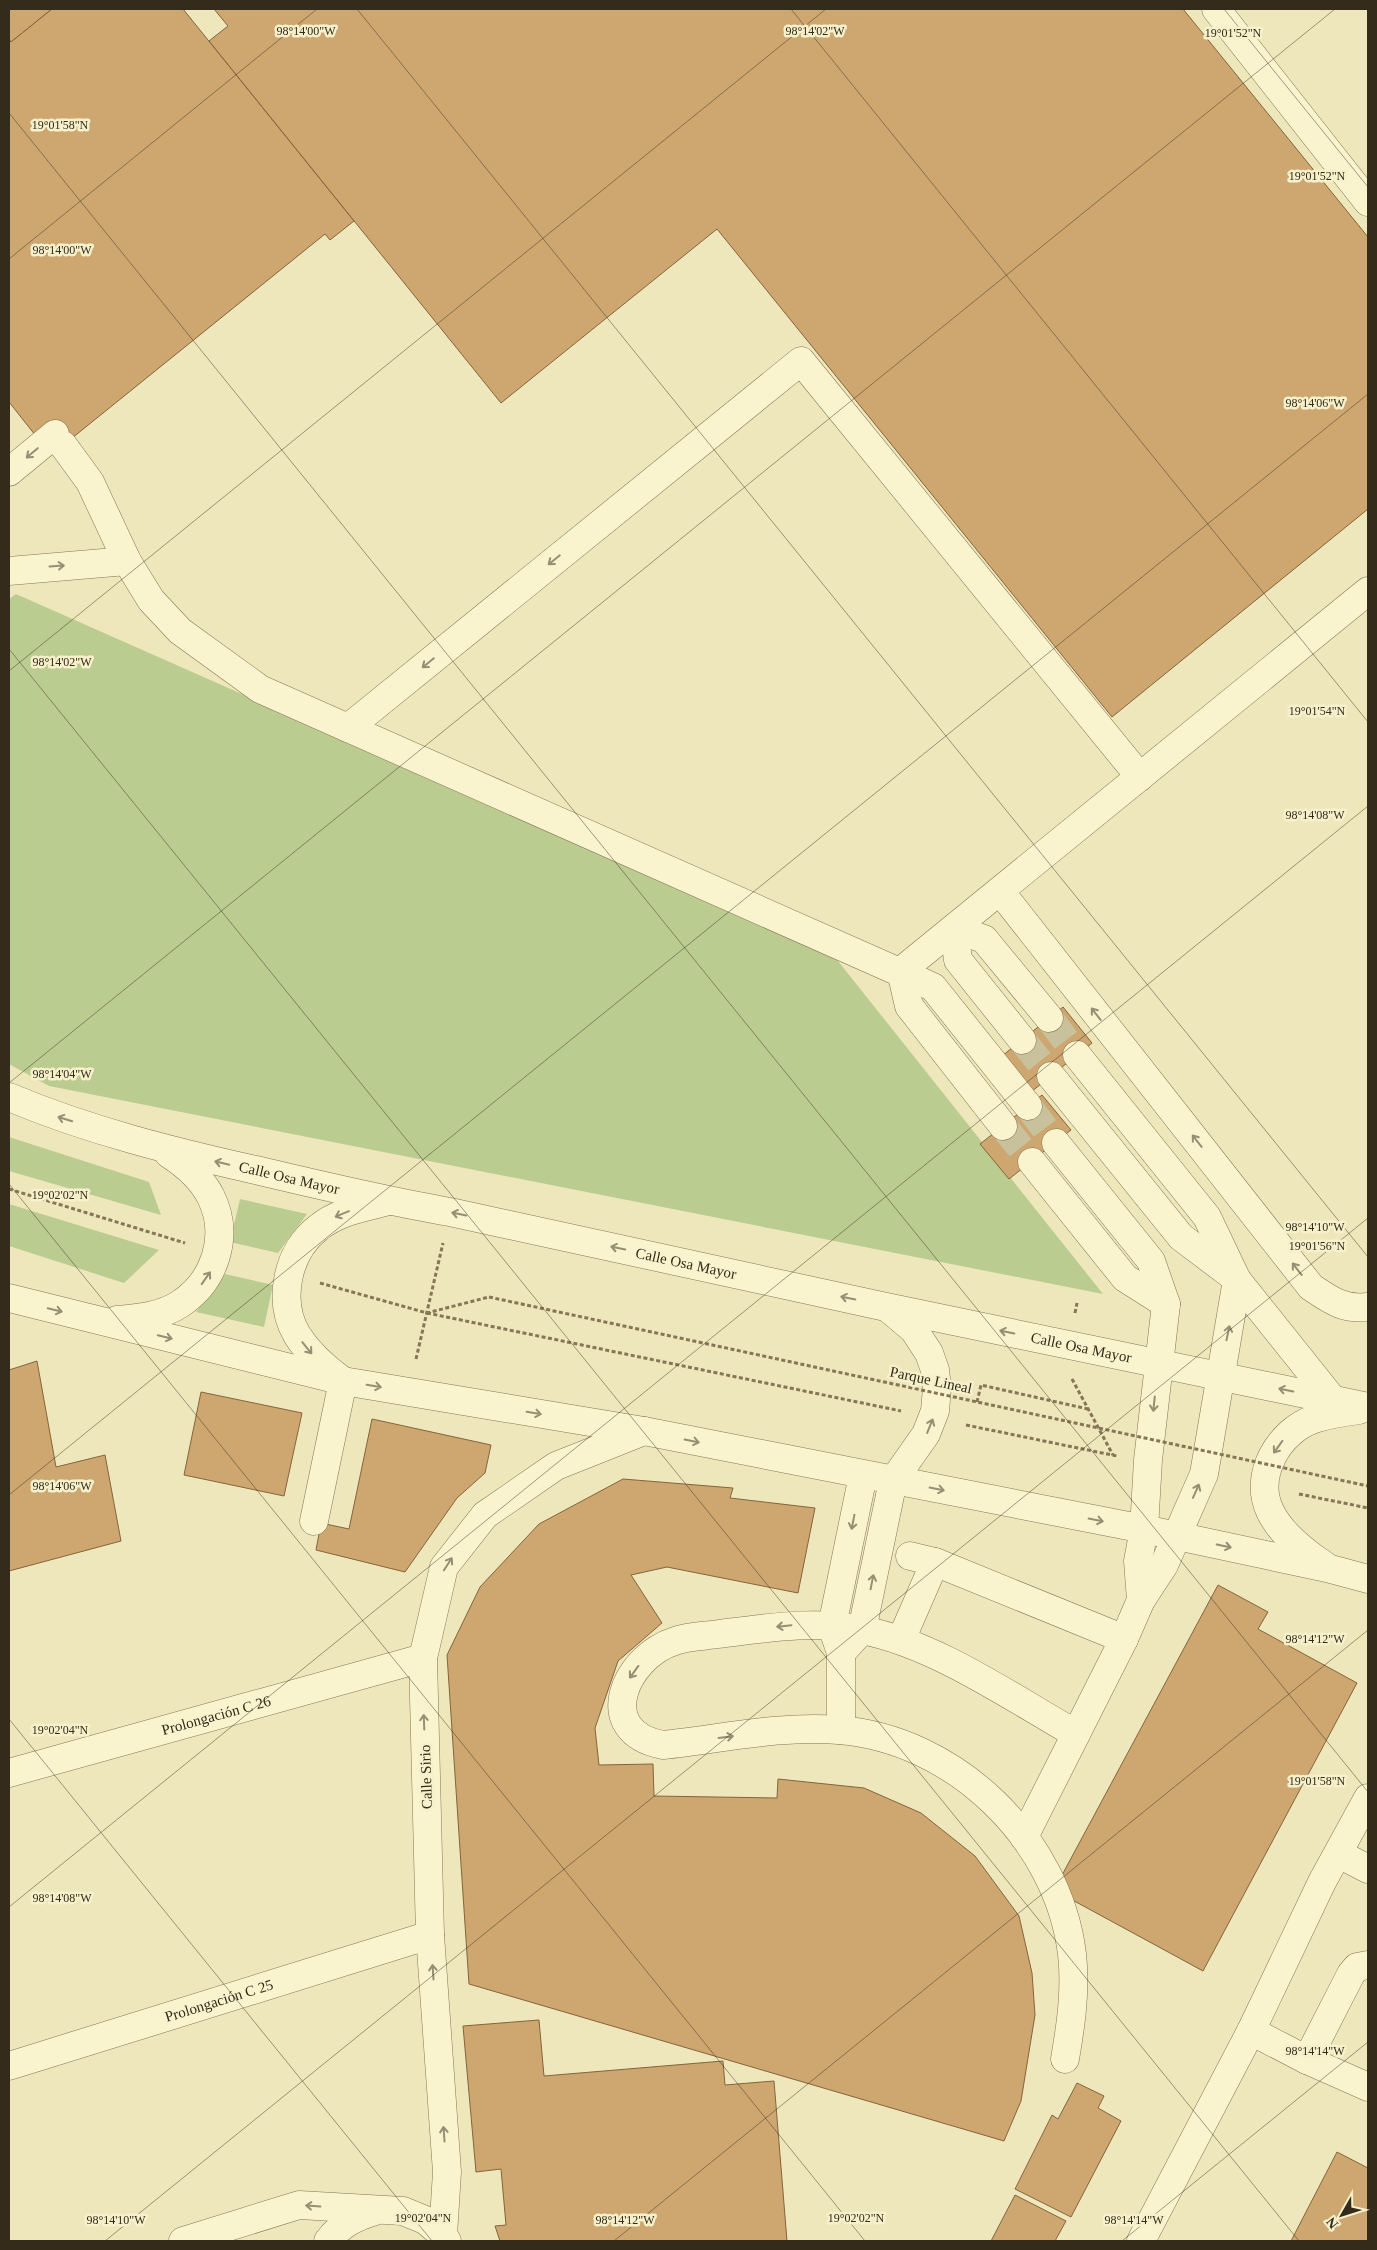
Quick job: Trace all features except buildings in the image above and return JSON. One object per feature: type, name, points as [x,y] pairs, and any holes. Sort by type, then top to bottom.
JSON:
[{"type":"street","points":[[1216,9],[1368,202]]},
{"type":"street","points":[[348,728],[801,361],[1140,777]]},
{"type":"street","points":[[9,472],[59,440],[90,482],[127,561],[151,600],[180,631],[260,689],[902,971]]},
{"type":"street","points":[[9,571],[127,561]]},
{"type":"street","points":[[902,971],[1368,591]]},
{"type":"street","points":[[1000,891],[1311,1286],[1332,1302],[1358,1308],[1368,1307]]},
{"type":"street","points":[[954,929],[984,940],[1035,1029]]},
{"type":"street","points":[[902,971],[909,1006],[1016,1116]]},
{"type":"street","points":[[1064,1065],[1333,1400]]},
{"type":"street","name":"Calle Osa Mayor","points":[[9,1097],[48,1114],[161,1149],[389,1201],[450,1212],[886,1307],[1221,1375],[1368,1408]]},
{"type":"street","points":[[100,1321],[136,1318],[162,1313],[179,1305],[206,1280],[218,1253],[220,1230],[212,1197],[193,1172],[161,1149]]},
{"type":"street","points":[[1044,1152],[1125,1278],[1166,1304],[1148,1460],[1144,1529],[1138,1561],[1141,1600]]},
{"type":"street","points":[[343,1381],[322,1366],[294,1329],[287,1300],[288,1274],[297,1252],[306,1237],[319,1227],[339,1214],[389,1201]]},
{"type":"street","points":[[1024,1837],[1124,1639],[1141,1600],[1164,1565],[1204,1474],[1237,1280]]},
{"type":"street","points":[[9,1298],[343,1381],[644,1432],[863,1474],[1144,1529],[1327,1568],[1368,1579]]},
{"type":"street","points":[[841,1652],[862,1630],[893,1481],[926,1434],[935,1411],[937,1388],[935,1370],[923,1342],[914,1330],[886,1307]]},
{"type":"street","points":[[314,1521],[343,1381]]},
{"type":"street","points":[[1327,1568],[1297,1545],[1270,1510],[1264,1487],[1267,1469],[1273,1453],[1283,1440],[1297,1428],[1313,1419],[1368,1408]]},
{"type":"street","name":"Calle Sirio","points":[[445,2238],[457,2170],[430,1935],[423,1658],[444,1567],[486,1515],[556,1466],[644,1432]]},
{"type":"street","points":[[841,1730],[841,1652],[832,1626],[863,1474]]},
{"type":"street","points":[[901,1640],[922,1559],[1124,1639]]},
{"type":"street","points":[[1065,2059],[1074,2007],[1072,1953],[1060,1906],[1038,1858],[1024,1837],[1008,1816],[967,1778],[944,1764],[903,1744],[863,1733],[841,1730],[807,1728],[663,1745],[650,1742],[638,1737],[630,1729],[622,1714],[622,1697],[633,1671],[648,1656],[675,1641],[789,1625],[832,1626],[862,1630],[901,1640],[953,1664],[1076,1734]]},
{"type":"street","name":"Prolongación C 26","points":[[9,1772],[423,1658]]},
{"type":"street","points":[[1142,2241],[1251,2031],[1322,1882],[1368,1798]]},
{"type":"street","points":[[1339,1854],[1368,1869]]},
{"type":"street","name":"Prolongación C 25","points":[[9,2066],[430,1935]]},
{"type":"street","points":[[1307,2060],[1351,1974],[1357,1967],[1368,1965]]},
{"type":"street","points":[[1251,2031],[1307,2060],[1368,2087]]},
{"type":"street","points":[[183,2241],[299,2205],[403,2211],[425,2220],[445,2238]]},
{"type":"street","points":[[328,2241],[336,2230],[356,2216],[379,2210]]},
{"type":"path","points":[[409,1392],[450,1212]]},
{"type":"path","name":"Parque Lineal","points":[[489,1297],[1368,1486]]},
{"type":"path","points":[[977,1402],[981,1385],[1088,1409]]},
{"type":"green space","points":[[16,594],[834,956],[1103,1294],[49,1086],[9,1064],[9,599]]},
{"type":"green space","points":[[9,1137],[149,1182],[161,1215],[9,1171]]},
{"type":"green space","points":[[240,1199],[307,1214],[278,1253],[230,1242]]},
{"type":"green space","points":[[9,1204],[159,1250],[124,1283],[9,1246]]},
{"type":"green space","points":[[225,1274],[273,1285],[264,1327],[196,1312]]},
{"type":"tunnel","points":[[1049,1018],[1077,1055]]},
{"type":"tunnel","points":[[1022,1040],[1051,1076]]},
{"type":"tunnel","points":[[1028,1106],[1056,1143]]},
{"type":"tunnel","points":[[1003,1126],[1032,1162]]}]
